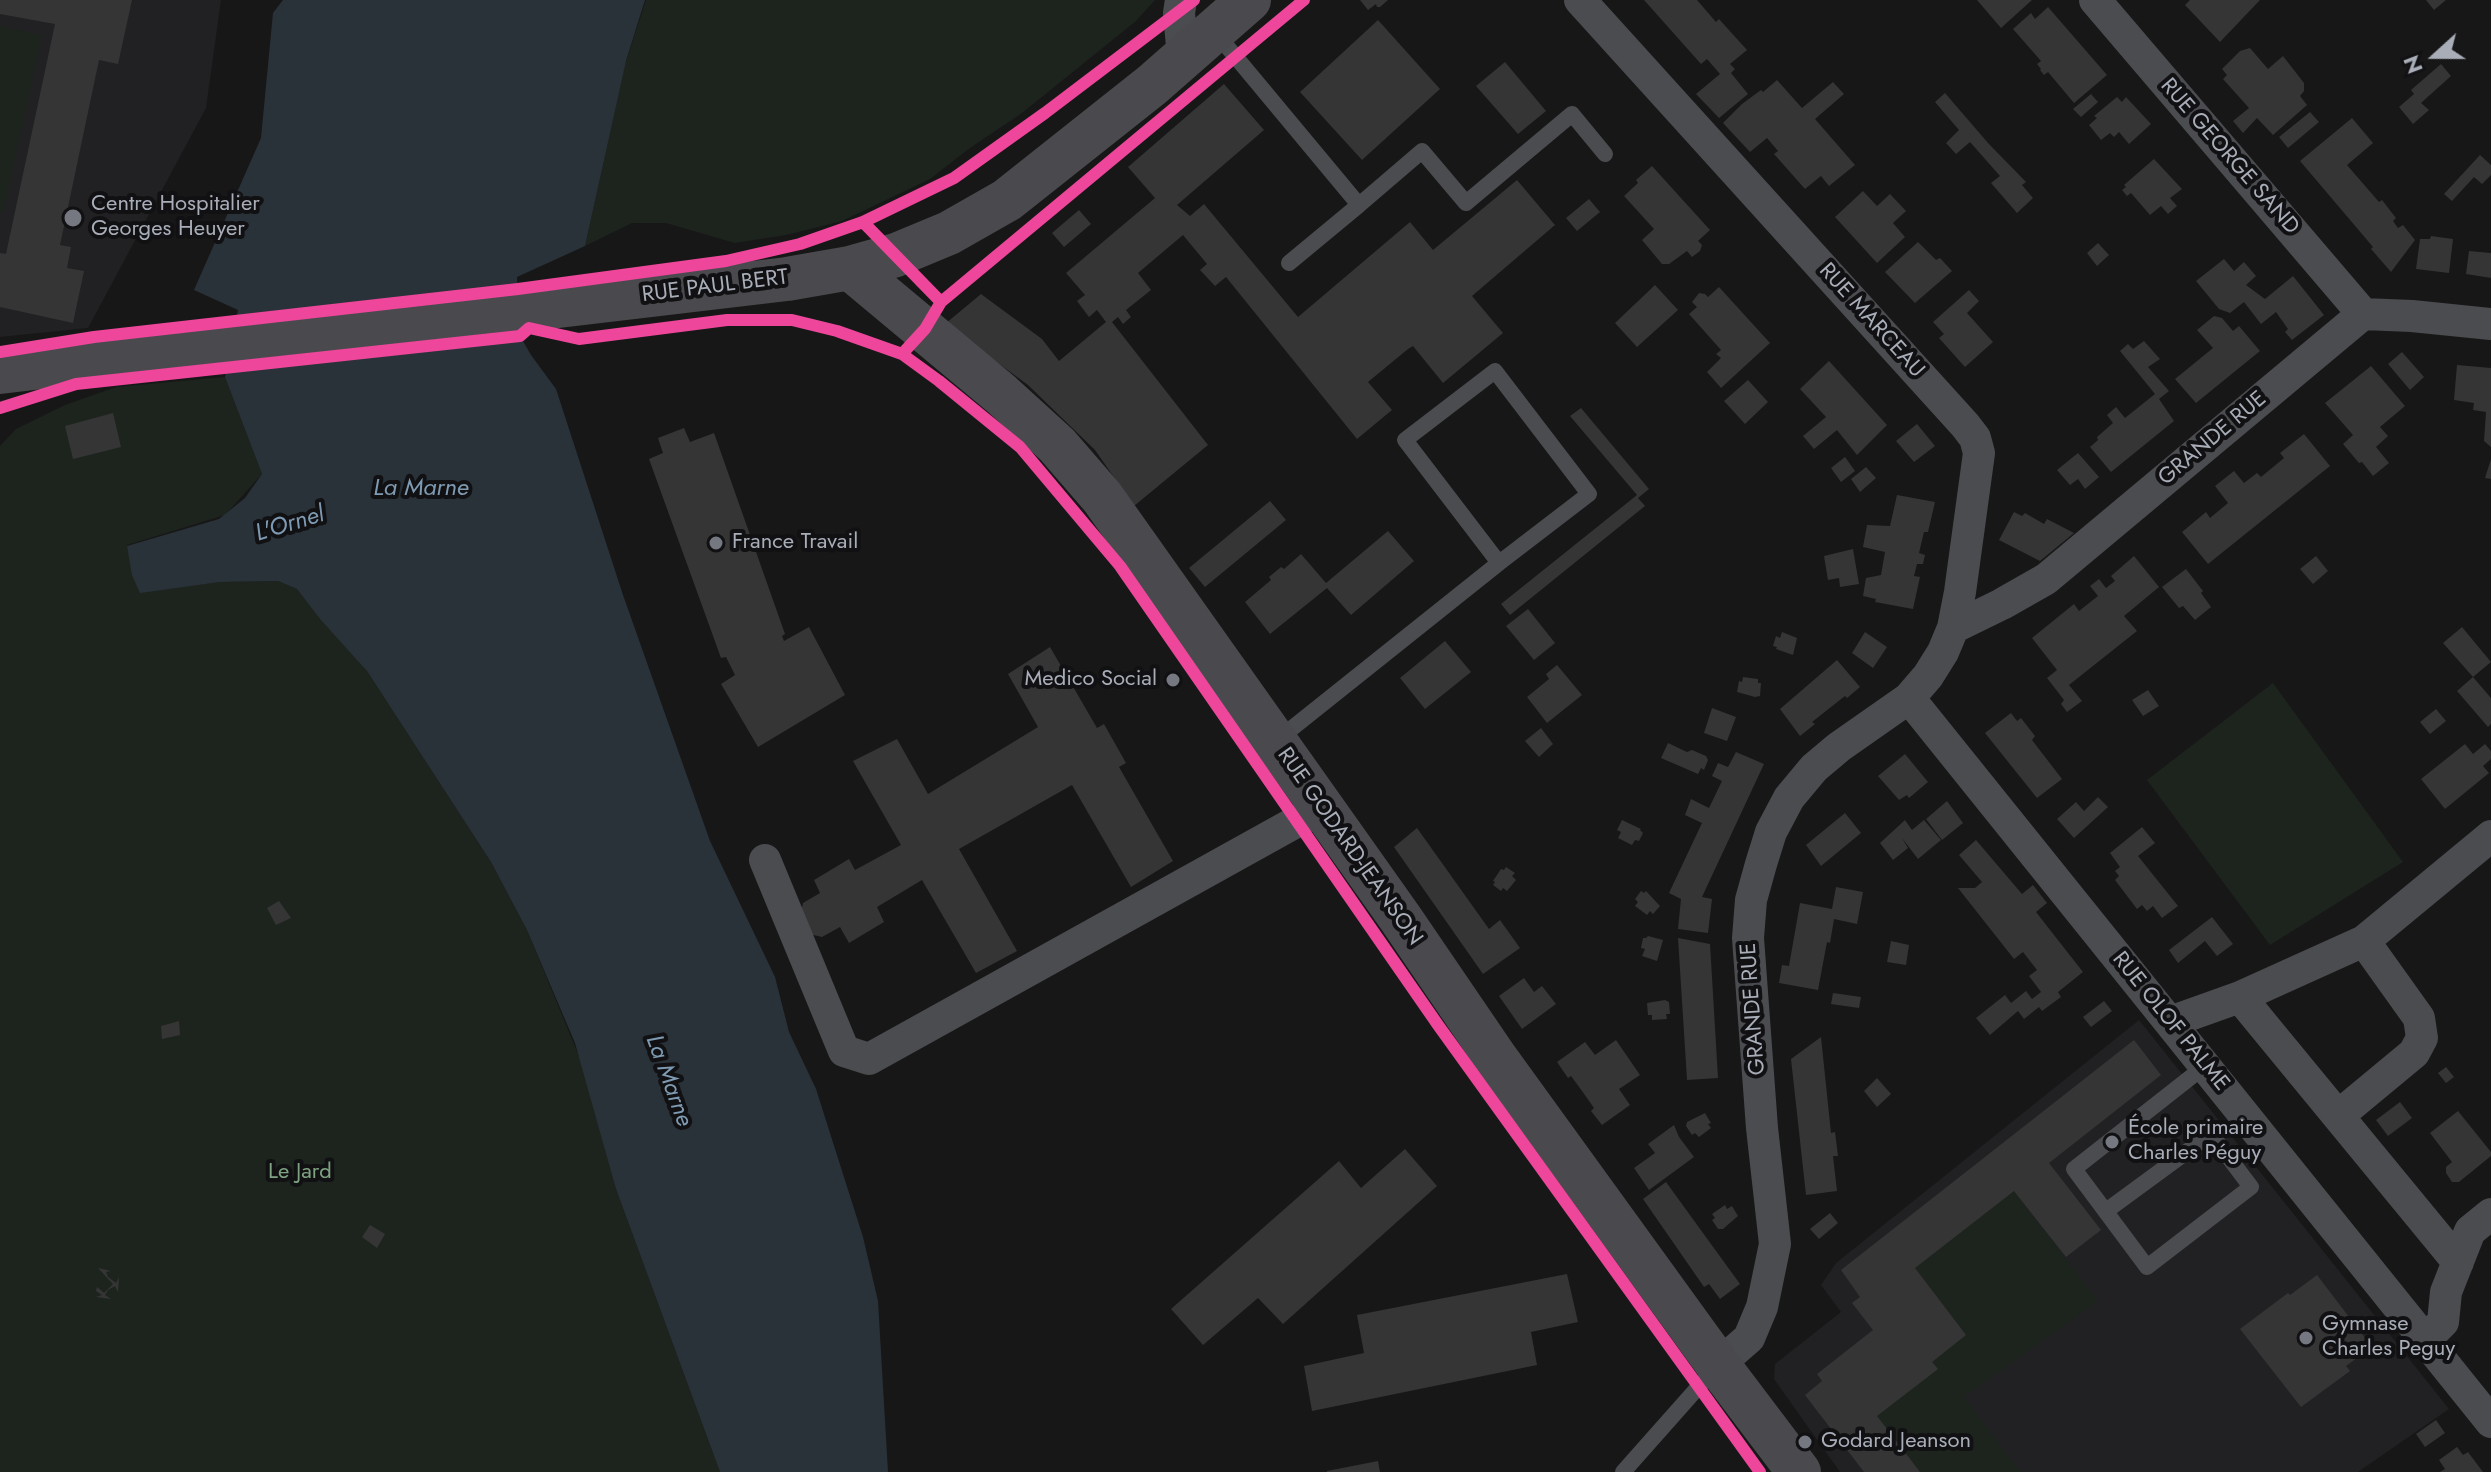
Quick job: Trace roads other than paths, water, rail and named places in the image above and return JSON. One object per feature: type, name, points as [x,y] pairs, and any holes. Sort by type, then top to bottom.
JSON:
[{"type":"street","points":[[1181,0],[1179,13],[1198,44]]},
{"type":"street","name":"RUE PAUL BERT","points":[[96,359],[787,279],[850,268],[896,255],[949,233],[1007,200],[1063,158],[1249,0]]},
{"type":"street","name":"RUE MARCEAU","points":[[1580,0],[1975,438],[1979,453],[1978,471],[1953,628],[1928,676],[1909,698]]},
{"type":"street","name":"RUE GEORGE SAND","points":[[2095,0],[2363,314]]},
{"type":"street","name":"RUE GODARD-JEANSON","points":[[850,268],[965,363],[1057,445],[1102,497],[1495,1057],[1799,1472]]},
{"type":"street","points":[[2363,314],[2491,324]]},
{"type":"street","name":"GRANDE RUE","points":[[1953,628],[2046,579],[2363,314]]},
{"type":"street","points":[[0,372],[96,359]]},
{"type":"street","points":[[0,388],[96,359]]},
{"type":"street","name":"GRANDE RUE","points":[[1718,1365],[1749,1338],[1762,1307],[1775,1244],[1762,1128],[1748,938],[1751,900],[1761,864],[1771,832],[1789,798],[1814,768],[1909,698]]},
{"type":"street","name":"RUE OLOF PALME","points":[[1909,698],[2491,1422]]},
{"type":"street","points":[[765,860],[844,1051],[869,1059],[1321,808]]},
{"type":"street","points":[[2170,1022],[2240,997],[2364,941],[2491,836]]},
{"type":"street","points":[[2338,1116],[2414,1053],[2422,1038],[2419,1018],[2364,941]]},
{"type":"street","points":[[2240,997],[2458,1262]]},
{"type":"street","points":[[2425,1340],[2443,1322],[2446,1292],[2470,1231],[2491,1214]]},
{"type":"lane","points":[[1198,44],[1359,205]]},
{"type":"lane","points":[[1289,263],[1422,151],[1466,203],[1572,114],[1605,154]]},
{"type":"lane","points":[[1274,742],[1589,494],[1495,371],[1405,440],[1499,563]]},
{"type":"lane","points":[[2106,1211],[2211,1134],[2251,1187],[2147,1267],[2074,1169],[2205,1066]]},
{"type":"lane","points":[[1623,1472],[1718,1365]]},
{"type":"water","name":"La Marne","points":[[283,0],[645,0],[626,61],[585,246],[517,277],[520,336],[556,389],[623,595],[710,841],[775,977],[789,1032],[816,1089],[863,1237],[878,1301],[888,1472],[720,1472],[616,1189],[575,1043],[527,930],[491,862],[367,671],[297,589],[278,581],[220,582],[140,593],[132,575],[127,546],[219,519],[245,498],[262,474],[225,377],[238,310],[194,290],[261,138],[273,13]]},
{"type":"place","name":"Centre Hospitalier Georges Heuyer","points":[[73,218]]},
{"type":"place","name":"France Travail","points":[[716,543]]},
{"type":"place","name":"Medico Social","points":[[1173,680]]},
{"type":"place","name":"École primaire Charles Péguy","points":[[2112,1142]]},
{"type":"place","name":"Gymnase Charles Peguy","points":[[2306,1338]]},
{"type":"place","name":"Godard Jeanson","points":[[1805,1442]]},
{"type":"water label","name":"L'Ornel","points":[[290,525]]},
{"type":"park label","name":"Le Jard","points":[[300,1173]]}]
